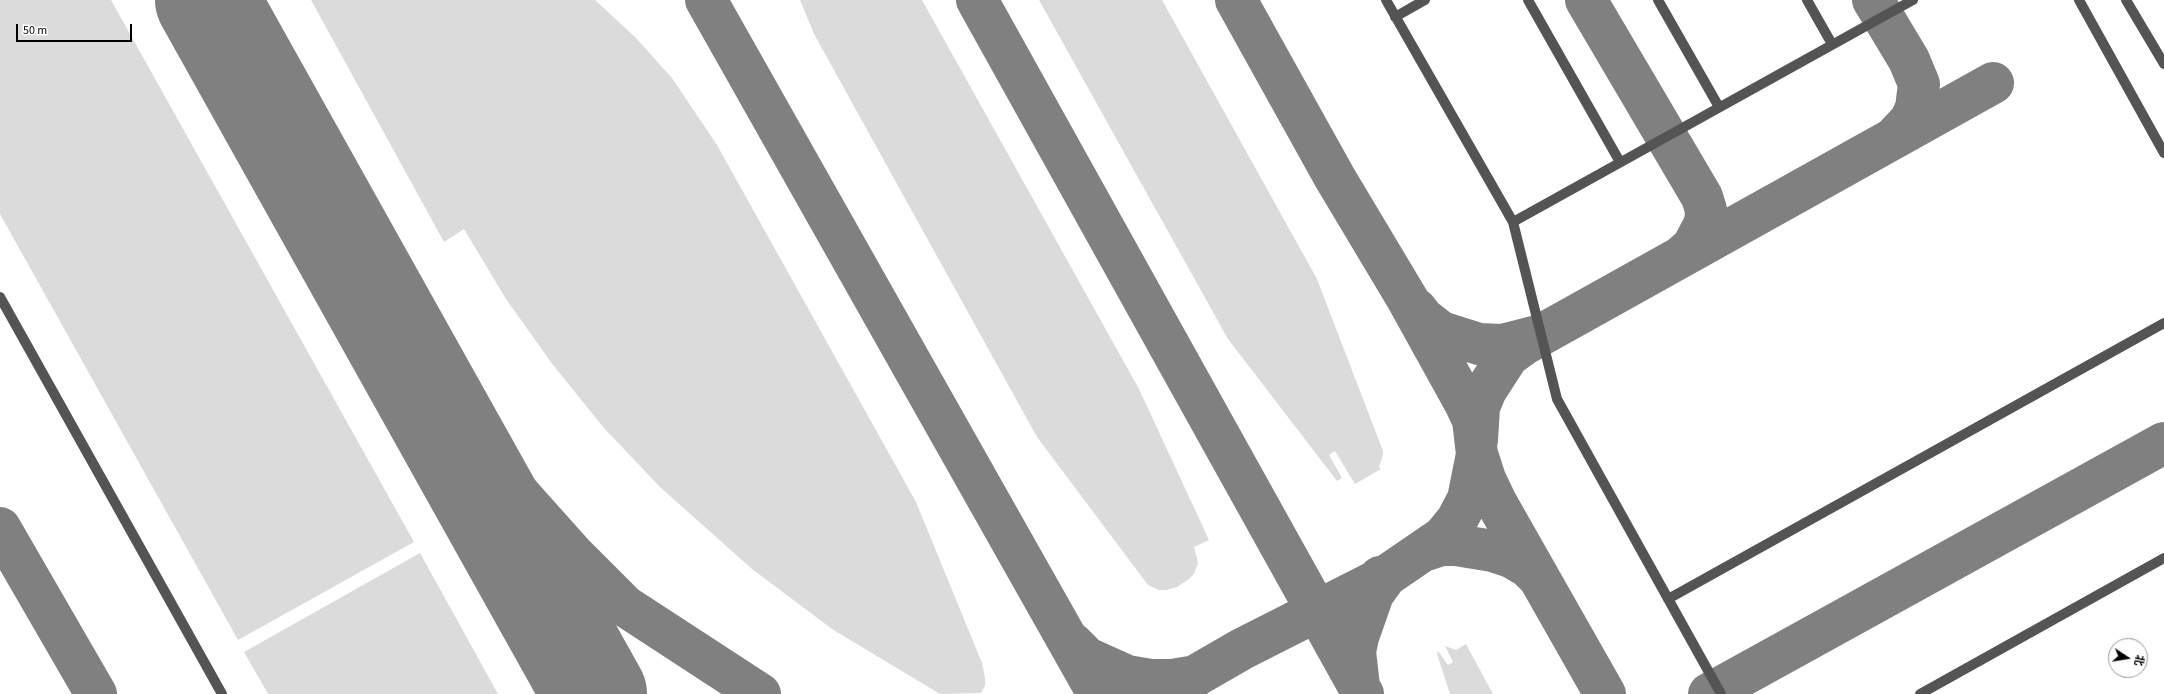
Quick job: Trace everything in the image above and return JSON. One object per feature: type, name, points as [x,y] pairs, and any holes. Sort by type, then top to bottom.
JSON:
[{"type":"lane","points":[[1386,0],[1512,222],[1557,399],[1722,694]]},
{"type":"lane","points":[[1395,17],[1425,0]]},
{"type":"lane","points":[[1528,0],[1620,162]]},
{"type":"lane","points":[[1658,0],[1719,107]]},
{"type":"lane","points":[[1807,0],[1832,44]]},
{"type":"lane","points":[[1512,222],[1913,0]]},
{"type":"lane","points":[[2079,0],[2164,153]]},
{"type":"lane","points":[[2126,0],[2164,64]]},
{"type":"lane","points":[[0,297],[222,694]]},
{"type":"lane","points":[[1668,599],[2164,323]]},
{"type":"lane","points":[[1920,694],[2164,558]]},
{"type":"shaded area","points":[[0,0],[111,0],[414,542],[238,640],[0,214]]},
{"type":"shaded area","points":[[311,0],[595,0],[636,38],[672,78],[717,145],[916,502],[982,663],[985,686],[981,693],[940,694],[832,629],[752,569],[660,487],[604,428],[553,365],[506,299],[464,229],[444,242]]},
{"type":"shaded area","points":[[800,0],[922,0],[1139,389],[1209,540],[1194,547],[1198,563],[1194,574],[1177,587],[1159,590],[1148,585],[1037,437],[814,34]]},
{"type":"shaded area","points":[[1039,0],[1162,0],[1317,279],[1383,451],[1379,467],[1381,469],[1355,484],[1335,451],[1329,455],[1342,478],[1337,481],[1228,339]]},
{"type":"shaded area","points":[[420,553],[498,694],[268,694],[244,652]]},
{"type":"shaded area","points":[[1466,644],[1493,694],[1450,694],[1437,654],[1438,651],[1448,665],[1453,662],[1445,646],[1456,650]]},
{"type":"taxiway","points":[[211,0],[219,24]]},
{"type":"taxiway","points":[[706,0],[1098,694]]},
{"type":"taxiway","points":[[977,0],[1363,694]]},
{"type":"taxiway","points":[[1164,694],[1242,649],[1386,576],[1443,537],[1457,520],[1468,499],[1477,454],[1473,420],[1465,403],[1408,300],[1335,178],[1236,0]]},
{"type":"taxiway","points":[[1586,0],[1702,197],[1706,210],[1705,223],[1693,246],[1683,255]]},
{"type":"taxiway","points":[[1873,0],[1909,60],[1919,84],[1916,108],[1910,121],[1894,138]]},
{"type":"taxiway","points":[[1477,440],[1479,407],[1486,390],[1508,356],[1523,345],[1993,83]]},
{"type":"taxiway","points":[[1416,309],[1423,318],[1441,332],[1479,344],[1502,345],[1537,336]]},
{"type":"taxiway","points":[[407,362],[482,452],[530,506],[573,554],[625,606],[760,694]]},
{"type":"taxiway","points":[[1709,694],[2164,443]]},
{"type":"taxiway","points":[[1477,454],[1485,479],[1496,502],[1605,694]]},
{"type":"taxiway","points":[[0,528],[96,694]]},
{"type":"taxiway","points":[[1426,550],[1441,545],[1456,545],[1493,551],[1511,557],[1528,567],[1539,578]]},
{"type":"taxiway","points":[[1359,686],[1355,652],[1358,637],[1373,594],[1386,576],[1380,577]]},
{"type":"taxiway","points":[[1072,643],[1087,658],[1127,676],[1151,680],[1172,680],[1196,676]]},
{"type":"runway","points":[[207,0],[595,694]]}]
